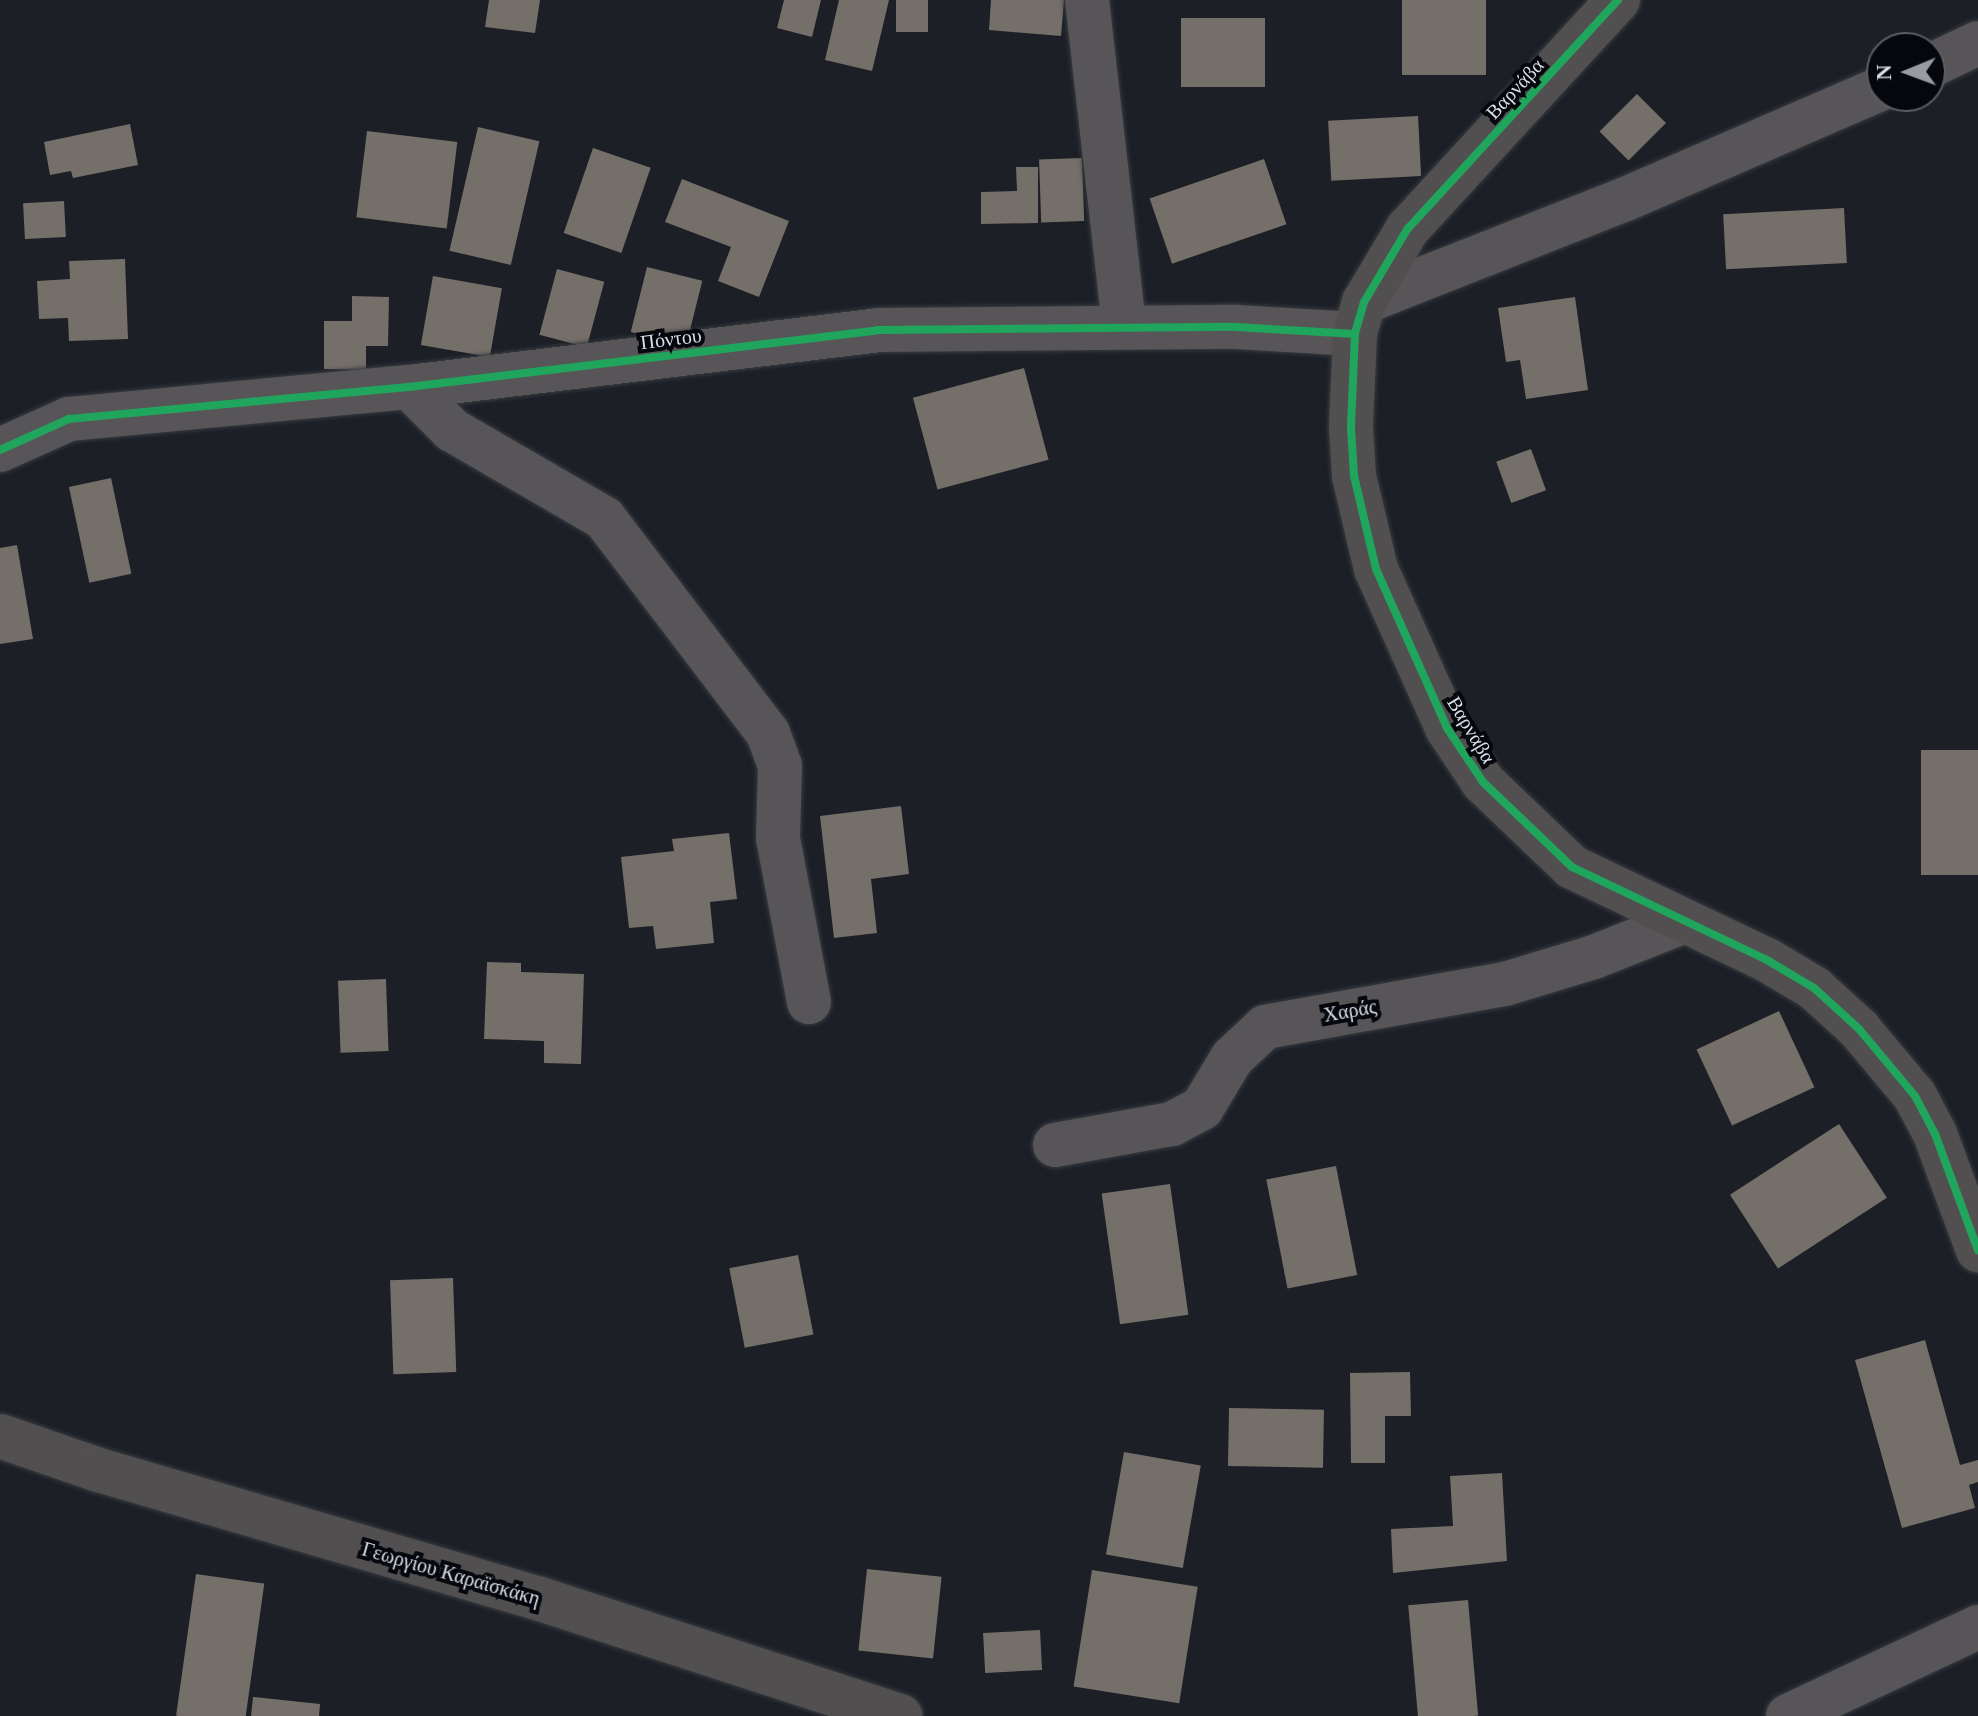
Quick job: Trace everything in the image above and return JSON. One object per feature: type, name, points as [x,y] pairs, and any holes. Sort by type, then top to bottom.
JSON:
[{"type":"street","points":[[1087,0],[1124,326]]},
{"type":"street","name":"Βαρνάβα","points":[[1618,0],[1408,228],[1359,318],[1351,427],[1358,491],[1376,569],[1447,728],[1483,782],[1572,867],[1767,960],[1814,988],[1885,1055],[1935,1134],[1978,1250]]},
{"type":"street","points":[[1946,58],[1978,43]]},
{"type":"street","points":[[1359,318],[1866,95]]},
{"type":"street","name":"Πόντου","points":[[0,450],[69,419],[409,387],[877,330],[1359,318]]},
{"type":"street","points":[[409,387],[452,430],[604,518],[768,733],[780,766],[778,838],[809,1002]]},
{"type":"street","name":"Χαράς","points":[[1055,1145],[1172,1124],[1202,1108],[1214,1096],[1232,1058],[1265,1027],[1505,984],[1594,957],[1682,922]]},
{"type":"street","name":"Γεωργίου Καραϊσκάκη","points":[[0,1436],[99,1470],[540,1599],[901,1716]]},
{"type":"street","points":[[1788,1716],[1978,1627]]},
{"type":"building","points":[[489,0],[540,0],[535,33],[485,27]]},
{"type":"building","points":[[784,0],[821,0],[812,37],[777,28]]},
{"type":"building","points":[[839,0],[889,0],[872,71],[825,60]]},
{"type":"building","points":[[896,0],[928,0],[928,32],[896,32]]},
{"type":"building","points":[[991,0],[1064,0],[1061,36],[989,30]]},
{"type":"building","points":[[1402,0],[1486,0],[1486,75],[1402,75]]},
{"type":"building","points":[[1181,18],[1265,18],[1265,87],[1181,87]]},
{"type":"building","points":[[1637,94],[1666,123],[1629,160],[1600,131]]},
{"type":"building","points":[[1418,116],[1421,176],[1331,181],[1328,121]]},
{"type":"building","points":[[130,124],[138,165],[73,178],[71,171],[50,175],[44,142]]},
{"type":"building","points":[[478,127],[539,141],[511,265],[449,251]]},
{"type":"building","points":[[367,131],[457,142],[447,228],[356,217]]},
{"type":"building","points":[[593,148],[651,168],[621,253],[564,233]]},
{"type":"building","points":[[1082,158],[1084,221],[1041,222],[1039,160]]},
{"type":"building","points":[[1264,159],[1286,224],[1172,264],[1150,198]]},
{"type":"building","points":[[1016,167],[1038,167],[1038,223],[981,224],[981,192],[1017,191]]},
{"type":"building","points":[[682,179],[789,221],[759,297],[718,281],[731,247],[665,222]]},
{"type":"building","points":[[64,201],[66,237],[25,239],[23,203]]},
{"type":"building","points":[[1844,208],[1847,263],[1726,269],[1723,214]]},
{"type":"building","points":[[125,259],[128,339],[69,341],[68,318],[39,319],[37,281],[70,279],[69,261]]},
{"type":"building","points":[[647,267],[702,281],[686,346],[631,332]]},
{"type":"building","points":[[557,269],[604,282],[587,347],[539,335]]},
{"type":"building","points":[[433,276],[502,288],[490,357],[421,345]]},
{"type":"building","points":[[352,296],[389,297],[388,346],[366,346],[366,370],[324,369],[324,321],[352,321]]},
{"type":"building","points":[[1575,297],[1588,390],[1526,399],[1520,360],[1506,362],[1498,308]]},
{"type":"building","points":[[1024,368],[1049,460],[938,490],[913,398]]},
{"type":"building","points":[[1531,449],[1546,490],[1511,503],[1496,462]]},
{"type":"building","points":[[111,478],[131,574],[89,583],[69,487]]},
{"type":"building","points":[[17,545],[33,639],[0,644],[0,548]]},
{"type":"building","points":[[1921,750],[1978,750],[1978,875],[1921,875]]},
{"type":"building","points":[[901,806],[909,874],[871,879],[877,933],[834,938],[820,816]]},
{"type":"building","points":[[729,833],[737,899],[710,902],[714,943],[656,949],[653,926],[629,928],[621,857],[674,851],[672,839]]},
{"type":"building","points":[[487,962],[521,963],[521,972],[584,974],[581,1064],[544,1063],[544,1041],[484,1039]]},
{"type":"building","points":[[386,979],[389,1051],[341,1053],[338,981]]},
{"type":"building","points":[[1779,1011],[1814,1087],[1732,1126],[1697,1049]]},
{"type":"building","points":[[1839,1124],[1887,1198],[1778,1269],[1730,1195]]},
{"type":"building","points":[[1336,1166],[1357,1275],[1287,1289],[1266,1180]]},
{"type":"building","points":[[1170,1184],[1188,1315],[1120,1324],[1102,1194]]},
{"type":"building","points":[[798,1255],[813,1335],[745,1348],[729,1268]]},
{"type":"building","points":[[453,1278],[456,1372],[393,1374],[390,1280]]},
{"type":"building","points":[[1925,1340],[1960,1465],[1978,1460],[1978,1482],[1969,1485],[1975,1508],[1902,1528],[1855,1360]]},
{"type":"building","points":[[1410,1372],[1411,1416],[1385,1416],[1385,1463],[1351,1463],[1350,1373]]},
{"type":"building","points":[[1229,1408],[1324,1410],[1323,1468],[1228,1466]]},
{"type":"building","points":[[1124,1452],[1201,1466],[1183,1568],[1106,1554]]},
{"type":"building","points":[[1502,1473],[1507,1561],[1393,1573],[1391,1529],[1453,1526],[1450,1476]]},
{"type":"building","points":[[867,1569],[942,1577],[933,1658],[858,1651]]},
{"type":"building","points":[[1092,1570],[1198,1587],[1179,1703],[1074,1687]]},
{"type":"building","points":[[196,1574],[264,1584],[246,1716],[176,1716]]},
{"type":"building","points":[[1468,1600],[1478,1716],[1418,1716],[1408,1605]]},
{"type":"building","points":[[1040,1630],[1042,1670],[985,1673],[983,1633]]},
{"type":"building","points":[[253,1697],[320,1704],[319,1716],[251,1716]]},
{"type":"cycle path","points":[[1618,0],[1408,228],[1364,302],[1355,334],[1351,427],[1354,476],[1376,569],[1447,728],[1483,782],[1572,867],[1767,960],[1814,988],[1859,1029],[1915,1096],[1935,1134],[1978,1250]]},
{"type":"cycle path","points":[[0,450],[69,419],[409,387],[877,330],[1236,327],[1355,334]]}]
